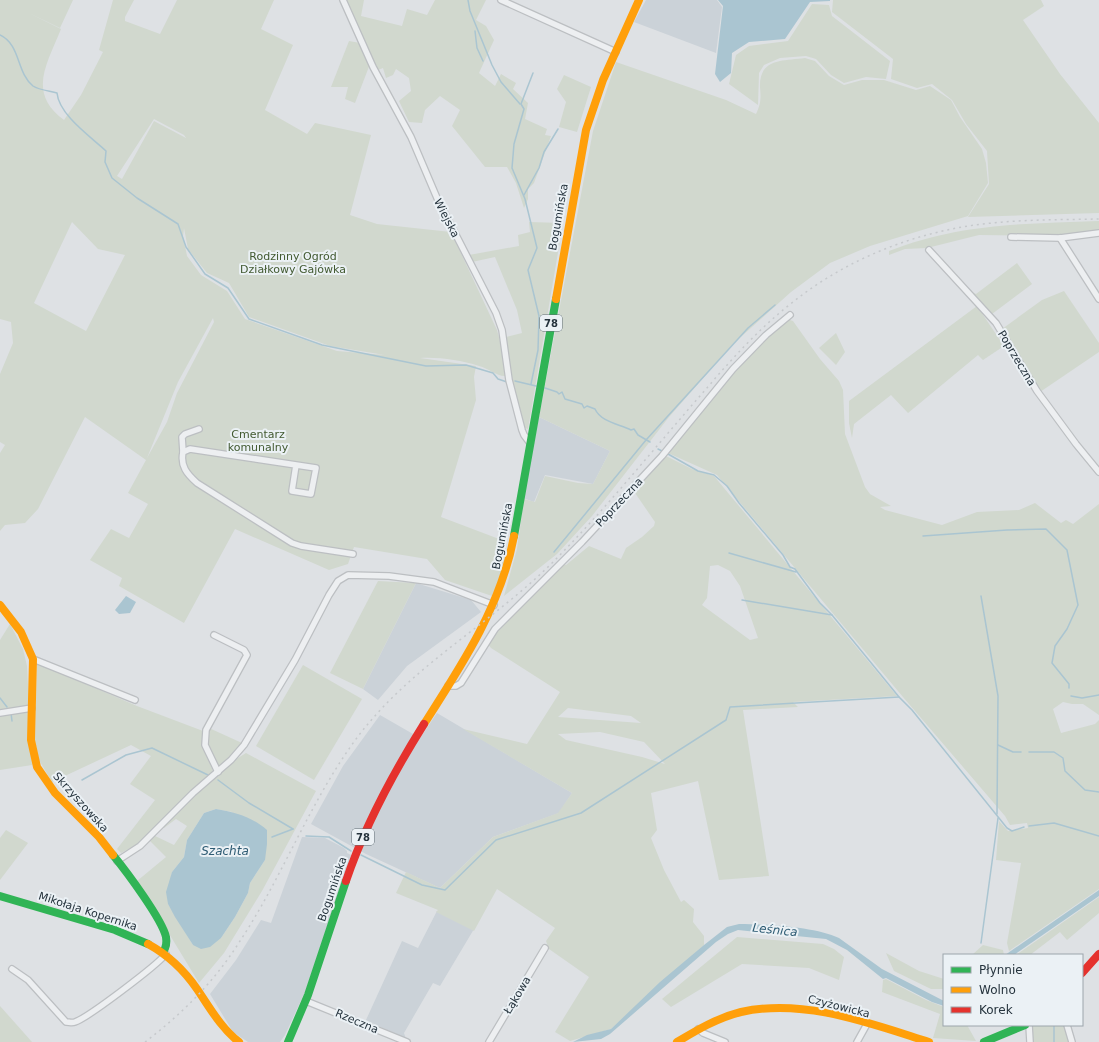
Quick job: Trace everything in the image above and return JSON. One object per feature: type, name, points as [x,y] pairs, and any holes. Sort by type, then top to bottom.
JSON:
[{"type":"main road","name":"Bogumińska","points":[[288,1042],[306,1001],[351,866],[370,820],[395,772],[476,642],[494,606],[508,566],[586,130],[595,100],[639,0]]},
{"type":"main road","name":"Skrzyszowska","points":[[0,605],[21,632],[33,659],[32,750],[38,767],[56,793],[99,837],[152,911],[166,937],[165,953]]},
{"type":"main road","name":"Mikołaja Kopernika","points":[[0,896],[115,930],[165,953],[186,972],[223,1027],[238,1042]]},
{"type":"main road","points":[[1083,972],[1099,954]]},
{"type":"main road","name":"Czyżowicka","points":[[677,1042],[698,1029],[734,1014],[777,1007],[809,1009],[929,1042]]},
{"type":"main road","points":[[984,1042],[1023,1026]]},
{"type":"street","name":"Wiejska","points":[[343,0],[374,68],[411,137],[437,198],[496,313],[502,330],[510,380],[522,430],[530,442]]},
{"type":"street","points":[[501,0],[616,52]]},
{"type":"street","points":[[1011,237],[1060,238],[1099,232]]},
{"type":"street","points":[[1060,238],[1099,299]]},
{"type":"street","name":"Poprzeczna","points":[[929,250],[996,323],[1037,391],[1076,444],[1099,472]]},
{"type":"street","name":"Poprzeczna","points":[[448,686],[456,686],[461,683],[495,629],[582,542],[657,461],[733,369],[766,335],[790,315]]},
{"type":"street","points":[[199,429],[182,437],[183,467],[188,475],[292,543],[300,546],[353,554]]},
{"type":"street","points":[[183,452],[190,448],[316,468],[311,494],[292,491],[296,465]]},
{"type":"street","points":[[117,861],[140,846],[218,772],[244,745],[295,660],[329,595],[338,581],[348,575],[389,576],[434,582],[494,606]]},
{"type":"street","points":[[214,635],[244,650],[247,655],[206,730],[205,745],[218,772]]},
{"type":"street","points":[[33,659],[135,700]]},
{"type":"street","points":[[0,713],[32,708]]},
{"type":"street","name":"Łąkowa","points":[[489,1042],[545,948]]},
{"type":"street","points":[[12,969],[28,980],[66,1022],[70,1023],[75,1022],[92,1011],[165,953]]},
{"type":"street","name":"Rzeczna","points":[[306,1001],[407,1042]]},
{"type":"street","points":[[857,1042],[867,1024]]},
{"type":"street","points":[[1029,1026],[1030,1042]]},
{"type":"street","points":[[1066,1026],[1072,1042]]},
{"type":"street","points":[[698,1029],[725,1042]]},
{"type":"shaded area","points":[[646,0],[717,0],[722,7],[716,53],[634,22]]},
{"type":"shaded area","points":[[539,417],[610,451],[593,484],[545,475],[534,502],[523,498]]},
{"type":"shaded area","points":[[416,583],[471,600],[481,612],[407,666],[378,700],[363,689]]},
{"type":"shaded area","points":[[437,713],[572,793],[559,813],[493,837],[440,888],[366,854],[311,824],[343,766],[380,715],[420,738]]},
{"type":"shaded area","points":[[302,837],[325,838],[344,848],[347,853],[351,855],[305,992],[285,1035],[280,1042],[248,1042],[233,1032],[210,994],[236,960],[261,920],[271,923]]},
{"type":"shaded area","points":[[437,911],[474,929],[440,986],[433,983],[404,1033],[406,1039],[366,1020],[402,941],[418,948]]},
{"type":"green space","points":[[0,0],[73,0],[60,28],[29,13],[61,29],[46,66],[43,78],[43,89],[46,99],[53,110],[64,120],[81,95],[103,52],[99,50],[113,0],[134,0],[125,17],[125,21],[160,34],[177,0],[274,0],[261,29],[293,45],[265,110],[307,134],[315,123],[371,135],[350,215],[377,224],[451,232],[497,330],[503,352],[505,376],[498,375],[482,367],[465,362],[450,359],[420,358],[476,366],[474,377],[476,400],[441,517],[507,542],[502,573],[492,596],[445,580],[427,559],[354,547],[348,564],[329,570],[235,529],[184,623],[119,586],[122,578],[90,560],[111,529],[129,538],[148,504],[128,493],[146,460],[85,417],[38,509],[25,523],[5,525],[0,531],[0,453],[5,445],[0,442],[0,374],[13,343],[11,322],[0,319]],"holes":[[[154,119],[184,135],[186,138],[154,121],[122,179],[117,176]],[[72,222],[98,249],[125,255],[86,331],[34,303]],[[184,228],[188,249],[207,273],[229,283],[249,317],[330,346],[385,355],[337,351],[245,319],[227,291],[201,275],[187,256],[183,236]],[[213,318],[214,322],[177,393],[167,422],[147,458],[178,382]]]},
{"type":"green space","points":[[346,0],[364,0],[361,16],[402,26],[407,9],[427,15],[435,0],[486,0],[476,20],[486,26],[494,40],[479,73],[495,86],[501,74],[516,83],[513,89],[528,103],[525,119],[547,129],[545,135],[551,136],[534,183],[528,189],[528,199],[524,208],[516,183],[507,167],[485,167],[452,126],[460,110],[440,96],[425,110],[422,123],[409,122],[399,101],[411,91],[409,78],[396,69],[393,75],[386,78],[383,68],[378,70]]},
{"type":"green space","points":[[833,0],[1041,0],[1044,6],[1023,20],[1060,74],[1099,123],[1099,213],[968,217],[989,184],[987,151],[966,124],[952,100],[932,84],[917,88],[891,79],[893,59],[832,12]]},
{"type":"green space","points":[[812,4],[829,5],[832,16],[890,61],[886,79],[866,77],[844,83],[831,75],[816,59],[806,56],[780,58],[764,65],[759,73],[758,105],[729,84],[736,55],[749,46],[788,41]]},
{"type":"green space","points":[[349,41],[360,43],[370,64],[355,103],[345,99],[348,87],[331,87]]},
{"type":"green space","points":[[805,58],[815,61],[829,76],[844,85],[862,80],[884,80],[916,90],[930,86],[951,100],[960,117],[982,149],[986,163],[988,183],[968,216],[870,246],[830,263],[791,292],[734,343],[669,417],[592,516],[557,554],[504,596],[517,549],[524,499],[535,502],[545,476],[578,483],[593,484],[610,451],[539,417],[593,131],[616,62],[726,100],[756,114],[760,104],[761,78],[768,66],[781,61]]},
{"type":"green space","points":[[564,75],[591,87],[577,132],[559,127],[566,102],[557,89]]},
{"type":"green space","points":[[1099,221],[1099,230],[1060,236],[979,235],[927,248],[905,249],[889,255],[889,251],[916,242],[967,230],[1018,224]]},
{"type":"green space","points":[[529,222],[563,223],[528,429],[525,428],[518,406],[506,337],[522,333],[517,310],[495,257],[472,262],[469,255],[519,246],[518,235],[530,232]]},
{"type":"green space","points":[[1017,263],[1032,284],[992,314],[970,291],[976,294]]},
{"type":"green space","points":[[1064,291],[1099,343],[1099,352],[1040,392],[1002,329],[1042,300]]},
{"type":"green space","points":[[977,306],[1004,346],[983,360],[978,355],[908,413],[891,395],[854,424],[852,438],[849,423],[849,401]]},
{"type":"green space","points":[[787,319],[793,321],[820,359],[839,381],[843,390],[845,434],[865,487],[870,494],[891,506],[880,507],[885,510],[942,525],[977,512],[1019,510],[1035,503],[1061,523],[1066,520],[1073,524],[1099,504],[1099,715],[1083,704],[1063,702],[1053,709],[1061,733],[1095,724],[1099,720],[1099,889],[1009,951],[1007,943],[1021,863],[996,860],[999,821],[1008,831],[1028,828],[1027,823],[1010,825],[1005,816],[717,475],[668,453],[710,400],[740,366]]},
{"type":"green space","points":[[836,333],[845,352],[836,365],[819,348]]},
{"type":"green space","points":[[666,456],[692,469],[714,476],[897,696],[793,702],[798,707],[743,710],[769,876],[719,880],[698,781],[651,793],[657,830],[651,838],[664,870],[681,902],[684,900],[694,909],[693,922],[704,936],[704,945],[611,1029],[570,1041],[555,1032],[589,977],[549,949],[546,941],[555,928],[497,889],[474,931],[436,912],[438,910],[396,893],[406,872],[440,888],[493,837],[558,813],[572,793],[463,729],[527,744],[560,692],[491,648],[487,643],[526,600],[563,564],[566,565],[589,546],[621,559],[626,548],[642,537],[654,526],[655,522],[633,490]],"holes":[[[718,565],[730,571],[740,586],[758,638],[750,640],[702,605],[707,598],[710,566]],[[568,708],[631,716],[641,723],[558,717]],[[600,732],[644,742],[665,764],[642,757],[566,740],[558,734]]]},
{"type":"green space","points":[[378,581],[416,583],[363,689],[330,673]]},
{"type":"green space","points":[[10,624],[23,649],[27,666],[32,765],[0,770],[0,640]]},
{"type":"green space","points":[[37,665],[44,666],[137,706],[203,731],[202,745],[213,771],[138,844],[121,853],[117,849],[155,800],[130,784],[151,756],[131,745],[52,782],[39,760],[35,741]]},
{"type":"green space","points":[[303,665],[362,699],[314,780],[256,746]]},
{"type":"green space","points":[[209,728],[242,743],[230,758],[219,768],[206,744]]},
{"type":"green space","points":[[246,753],[316,791],[262,891],[224,953],[199,983],[137,881],[166,857],[149,840],[153,835],[174,845],[187,826],[176,819],[164,828],[162,826],[202,787]],"holes":[[[216,809],[232,812],[265,860],[250,883],[248,893],[235,917],[221,938],[193,945],[168,904],[172,872],[184,857],[187,840],[204,813]]]},
{"type":"green space","points":[[6,830],[28,843],[0,880],[0,838]]},
{"type":"green space","points":[[1099,897],[1099,913],[1067,940],[1060,932],[1031,954],[1017,954]]},
{"type":"green space","points":[[737,937],[823,944],[834,949],[844,957],[839,980],[809,968],[742,964],[671,1007],[662,999]]},
{"type":"green space","points":[[983,945],[1003,950],[1004,954],[973,954]]},
{"type":"green space","points":[[886,953],[919,971],[943,979],[943,989],[931,989],[894,971]]},
{"type":"green space","points":[[886,979],[926,1000],[943,1007],[943,1026],[968,1026],[976,1041],[933,1038],[940,1014],[882,992],[883,980]]},
{"type":"green space","points":[[0,1006],[32,1042],[0,1042]]},
{"type":"green space","points":[[1032,1026],[1064,1026],[1069,1042],[1033,1042]]},
{"type":"water","points":[[718,0],[830,1],[810,2],[785,39],[749,42],[732,53],[731,73],[720,82],[715,74],[723,6]]},
{"type":"water","points":[[126,596],[136,602],[130,613],[119,614],[115,610]]},
{"type":"water","name":"Szachta","points":[[216,809],[243,816],[261,825],[267,830],[267,844],[265,860],[250,883],[248,893],[235,917],[221,938],[210,947],[201,949],[193,945],[175,917],[168,904],[166,892],[172,872],[184,857],[187,840],[204,813]]},
{"type":"water","points":[[1099,890],[1099,896],[1015,954],[1006,954]]},
{"type":"water","name":"Leśnica","points":[[739,924],[763,925],[804,929],[829,934],[839,938],[882,969],[943,1000],[943,1006],[932,1002],[886,978],[883,979],[847,950],[826,939],[738,930],[728,934],[716,942],[610,1034],[601,1039],[573,1042],[587,1035],[611,1029],[660,982],[727,927]]},
{"type":"waterway","points":[[468,0],[470,11],[492,65],[501,82],[520,104]]},
{"type":"waterway","points":[[475,31],[477,48],[483,61]]},
{"type":"waterway","points":[[0,35],[7,39],[12,45],[24,74],[33,86],[57,93],[59,101],[69,117],[106,151],[105,162],[112,178],[137,198],[178,224],[186,247],[205,274],[228,288],[249,319],[322,345],[426,366],[466,365],[493,373],[498,379],[507,382]]},
{"type":"waterway","points":[[531,384],[538,350],[539,316],[528,270],[537,248],[525,199],[512,168],[514,144],[524,109],[521,104],[533,73]]},
{"type":"waterway","points":[[524,195],[539,168],[544,152],[558,129]]},
{"type":"waterway","points":[[554,552],[646,440],[748,328],[775,305]]},
{"type":"waterway","points":[[515,381],[536,386]]},
{"type":"waterway","points":[[545,388],[559,394],[562,392],[565,399],[582,404],[584,408],[587,406],[595,409],[601,417],[606,420],[631,430],[634,429],[638,435],[650,442]]},
{"type":"waterway","points":[[658,449],[662,451]]},
{"type":"waterway","points":[[668,454],[698,471],[714,475],[727,486],[739,503],[783,555],[790,567],[795,569],[820,603],[832,615],[899,697],[912,710],[1007,828],[1012,831],[1024,827]]},
{"type":"waterway","points":[[923,536],[1007,530],[1046,529],[1067,550],[1078,605],[1067,629],[1055,646],[1052,663],[1069,684],[1069,688]]},
{"type":"waterway","points":[[729,553],[796,572]]},
{"type":"waterway","points":[[981,596],[998,696],[997,814]]},
{"type":"waterway","points":[[742,600],[832,615]]},
{"type":"waterway","points":[[1071,696],[1082,698],[1099,695]]},
{"type":"waterway","points":[[361,855],[422,885],[445,890],[496,840],[581,813],[726,720],[730,707],[899,697]]},
{"type":"waterway","points":[[0,698],[7,707]]},
{"type":"waterway","points":[[11,713],[12,721]]},
{"type":"waterway","points":[[998,745],[1013,752],[1021,752]]},
{"type":"waterway","points":[[82,780],[126,755],[152,748],[208,775]]},
{"type":"waterway","points":[[1029,752],[1054,752],[1063,758],[1065,771],[1085,790],[1099,792]]},
{"type":"waterway","points":[[218,780],[249,803],[293,829]]},
{"type":"waterway","points":[[981,943],[998,818]]},
{"type":"waterway","points":[[1029,826],[1054,823],[1099,836]]},
{"type":"waterway","points":[[272,837],[293,829]]},
{"type":"waterway","points":[[306,836],[329,837],[351,851]]},
{"type":"waterway","points":[[1054,1026],[1054,1042]]},
{"type":"railway","points":[[145,1042],[172,1020],[197,996],[230,956],[269,893],[321,793],[351,746],[372,719],[395,694],[420,672],[500,609],[551,564],[609,502],[733,358],[780,312],[828,277],[866,257],[906,241],[926,235],[966,226],[1004,222],[1099,219]]},
{"type":"traffic: fast","points":[[514,536],[556,299]]},
{"type":"traffic: fast","points":[[113,855],[143,895],[158,919],[166,937],[166,947],[163,952]]},
{"type":"traffic: fast","points":[[288,1042],[308,995],[346,881]]},
{"type":"traffic: fast","points":[[0,896],[115,930],[148,944]]},
{"type":"traffic: fast","points":[[984,1042],[1023,1026]]},
{"type":"traffic: slow","points":[[556,299],[586,130],[603,80],[639,0]]},
{"type":"traffic: slow","points":[[424,724],[466,657],[490,611],[500,587],[514,536]]},
{"type":"traffic: slow","points":[[0,605],[21,632],[33,659],[31,740],[37,767],[55,793],[99,837],[113,855]]},
{"type":"traffic: slow","points":[[148,944],[169,958],[181,969],[192,982],[221,1024],[239,1042]]},
{"type":"traffic: slow","points":[[677,1042],[724,1018],[741,1012],[765,1008],[812,1010],[860,1020],[929,1042]]},
{"type":"traffic: jam","points":[[346,881],[353,860],[380,801],[424,724]]},
{"type":"traffic: jam","points":[[1083,972],[1099,954]]},
{"type":"park label","name":"Rodzinny Ogród Działkowy Gajówka","points":[[293,262]]},
{"type":"park label","name":"Cmentarz komunalny","points":[[258,440]]}]
